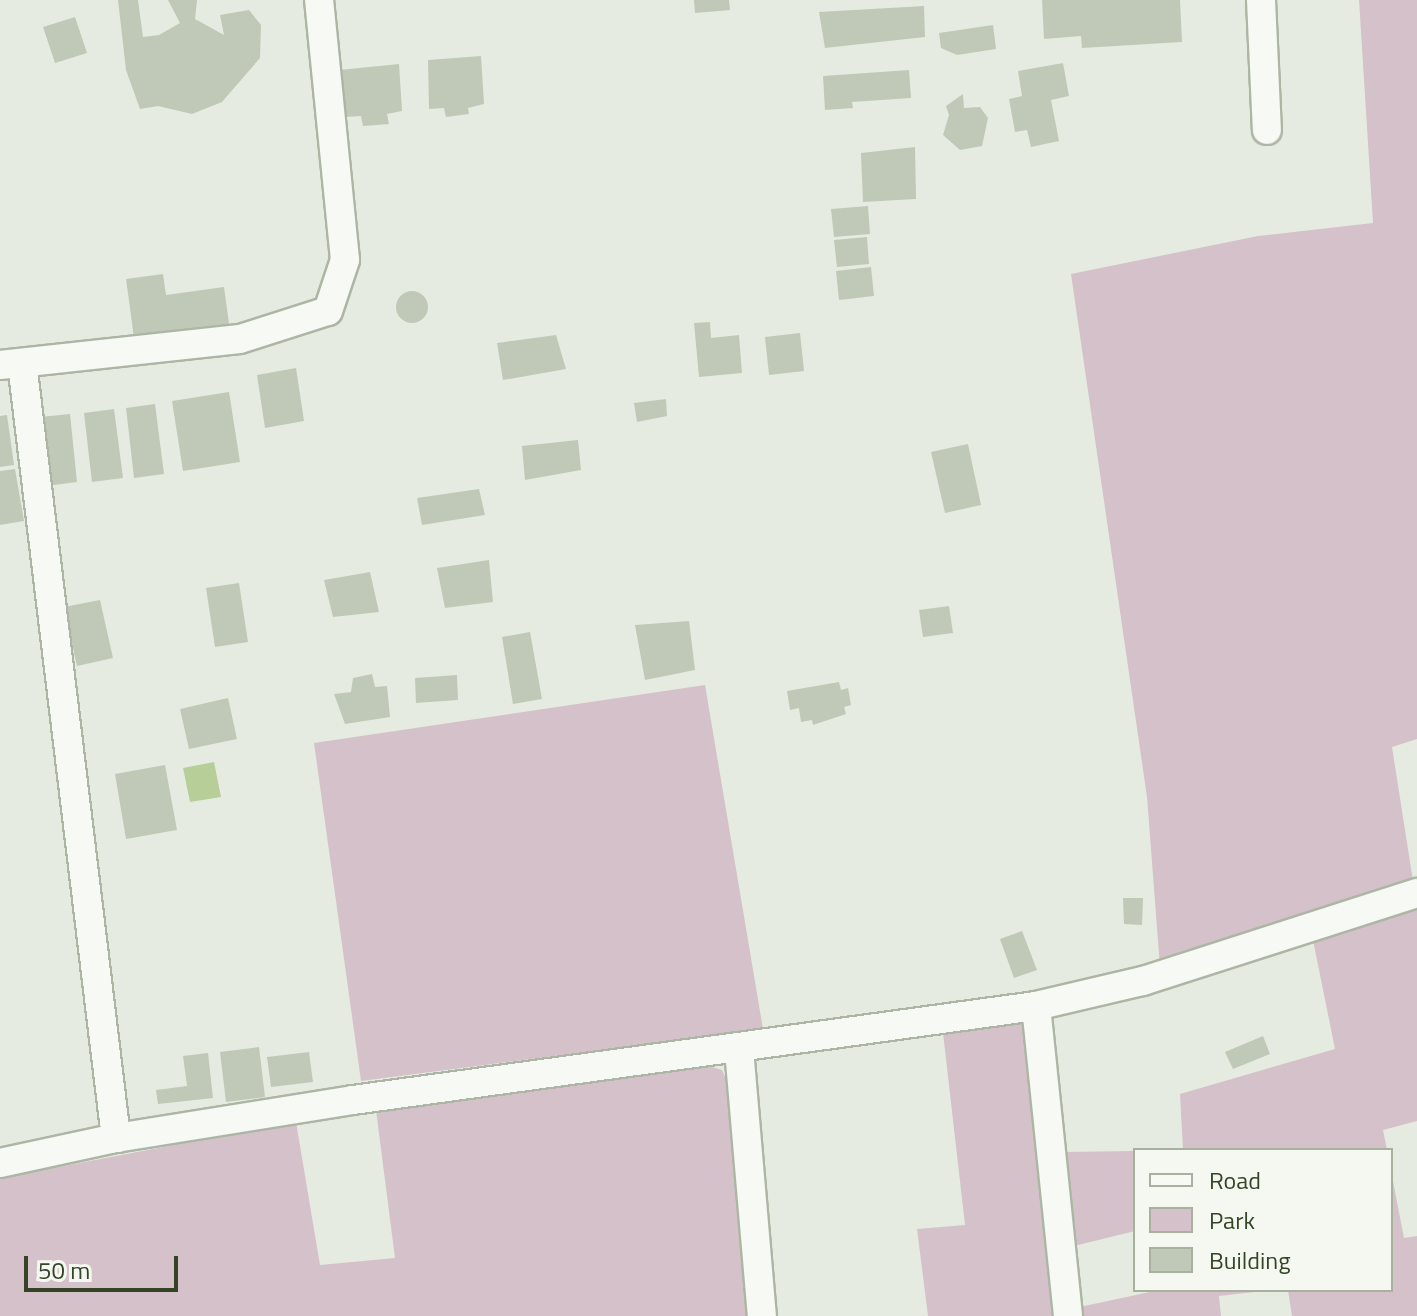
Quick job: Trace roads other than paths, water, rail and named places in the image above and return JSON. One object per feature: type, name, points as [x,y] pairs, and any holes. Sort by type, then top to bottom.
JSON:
[{"type":"street","points":[[116,1138],[11,364],[240,339],[320,316],[333,304],[345,260],[319,0]]},
{"type":"street","points":[[1261,0],[1267,130]]},
{"type":"street","points":[[0,1163],[116,1138],[1036,1006],[1143,981],[1417,893]]},
{"type":"street","points":[[1036,1006],[1068,1316]]},
{"type":"street","points":[[739,1049],[762,1316]]}]
